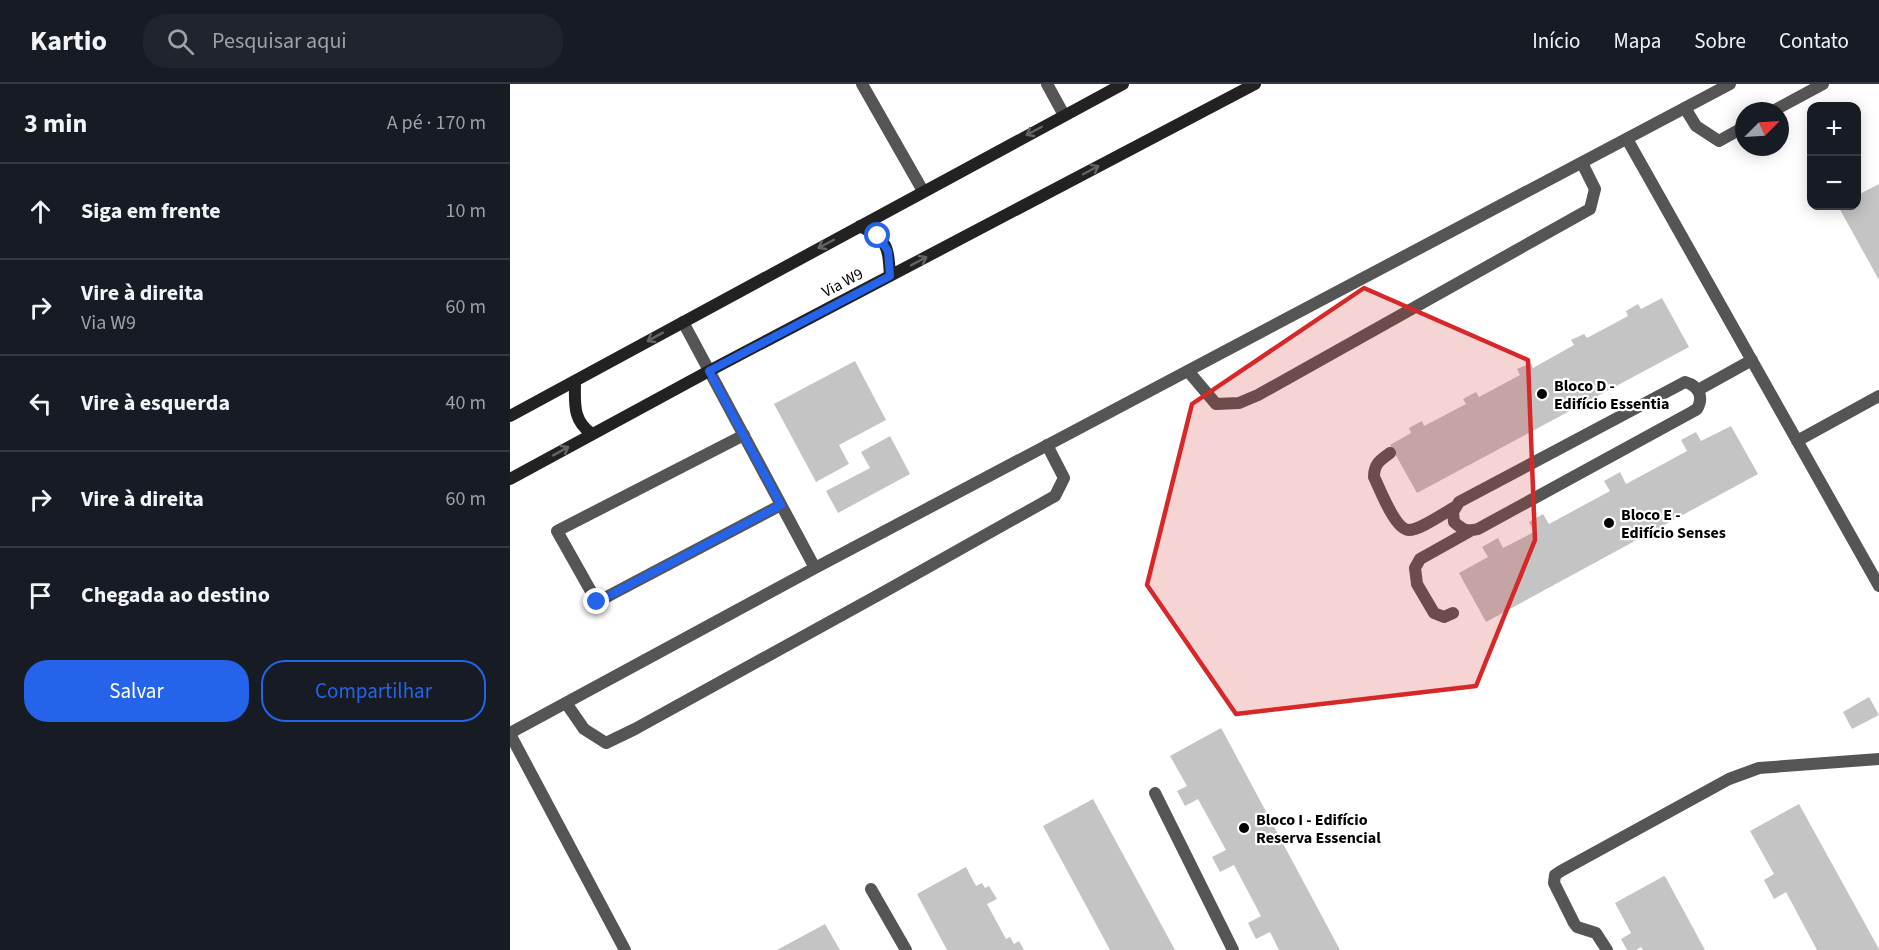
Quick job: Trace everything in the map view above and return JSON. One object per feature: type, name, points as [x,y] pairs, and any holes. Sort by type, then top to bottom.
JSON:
[{"type":"street","points":[[862,84],[923,191]]},
{"type":"street","points":[[1047,84],[1064,115]]},
{"type":"street","points":[[510,416],[1123,84]]},
{"type":"street","name":"Via W9","points":[[510,479],[709,371],[1255,84]]},
{"type":"street","points":[[626,950],[510,734],[815,568],[1730,84]]},
{"type":"street","points":[[1789,102],[1822,84]]},
{"type":"street","points":[[1685,108],[1696,126],[1719,141],[1735,132]]},
{"type":"street","points":[[1627,139],[1879,586]]},
{"type":"street","points":[[1188,371],[1216,404],[1239,404],[1257,395],[1590,209],[1595,189],[1582,163]]},
{"type":"street","points":[[860,226],[878,236],[888,251],[890,276]]},
{"type":"street","points":[[683,322],[815,568]]},
{"type":"street","points":[[1698,390],[1752,360]]},
{"type":"street","points":[[575,381],[577,419],[592,435]]},
{"type":"street","points":[[1453,613],[1444,617],[1434,613],[1417,584],[1415,568],[1420,559],[1692,412],[1700,404],[1701,397],[1698,390],[1692,384],[1685,382],[1678,385],[1459,502],[1453,512],[1454,522],[1463,530],[1470,531]]},
{"type":"street","points":[[1797,441],[1879,396]]},
{"type":"street","points":[[744,435],[557,531],[597,602],[781,505]]},
{"type":"street","points":[[566,702],[584,729],[606,744],[635,729],[1055,496],[1064,478],[1047,445]]},
{"type":"street","points":[[1390,453],[1379,461],[1374,469],[1374,477],[1396,523],[1403,529],[1410,530],[1418,527],[1455,507]]},
{"type":"street","points":[[1607,950],[1596,933],[1576,927],[1554,883],[1555,875],[1561,870],[1729,779],[1759,768],[1879,759]]},
{"type":"street","points":[[1155,793],[1233,950]]},
{"type":"street","points":[[871,889],[906,950]]},
{"type":"highlighted area","points":[[1364,288],[1528,360],[1535,540],[1476,686],[1236,714],[1147,585],[1192,404]]},
{"type":"building","points":[[1879,184],[1879,280],[1840,210],[1861,210],[1861,193]]},
{"type":"building","name":"Bloco D - Edifício Essentia","points":[[1662,298],[1689,347],[1417,493],[1390,445],[1411,433],[1409,428],[1422,421],[1424,426],[1466,404],[1463,399],[1476,392],[1479,397],[1520,375],[1517,369],[1531,363],[1533,368],[1574,345],[1571,340],[1584,334],[1587,338],[1628,316],[1626,311],[1638,304],[1641,309]]},
{"type":"building","points":[[855,361],[886,420],[839,445],[849,464],[816,482],[774,404]]},
{"type":"building","name":"Bloco E - Edifício Senses","points":[[1731,426],[1758,474],[1486,622],[1459,573],[1488,557],[1482,547],[1498,538],[1503,548],[1534,532],[1529,522],[1543,514],[1549,524],[1610,491],[1604,481],[1620,472],[1626,484],[1687,451],[1681,440],[1696,432],[1701,441]]},
{"type":"building","points":[[890,436],[910,474],[838,513],[826,491],[870,468],[861,452]]},
{"type":"building","points":[[1869,697],[1879,715],[1852,729],[1843,712]]},
{"type":"building","name":"Bloco I - Edifício Reserva Essencial","points":[[1221,728],[1340,950],[1279,950],[1270,932],[1256,939],[1248,923],[1261,916],[1234,865],[1220,872],[1212,857],[1226,850],[1198,799],[1185,806],[1177,791],[1187,786],[1170,756]]},
{"type":"building","points":[[1093,799],[1175,950],[1110,950],[1043,826]]},
{"type":"building","points":[[1799,804],[1879,950],[1817,950],[1786,892],[1774,899],[1764,880],[1774,874],[1750,831]]},
{"type":"building","points":[[966,867],[976,886],[982,883],[985,888],[989,886],[997,899],[987,904],[1006,939],[1010,937],[1014,944],[1019,941],[1024,950],[947,950],[917,894]]},
{"type":"building","points":[[1664,876],[1705,950],[1643,950],[1641,947],[1636,950],[1627,950],[1621,939],[1631,933],[1615,903]]},
{"type":"building","points":[[825,924],[840,950],[777,950]]},
{"type":"place","name":"Bloco D - Edifício Essentia","points":[[1542,394]]},
{"type":"place","name":"Bloco E - Edifício Senses","points":[[1609,523]]},
{"type":"place","name":"Bloco I - Edifício Reserva Essencial","points":[[1244,828]]},
{"type":"route","points":[[597,602],[781,505],[709,371],[890,276],[888,251],[878,236]]}]
